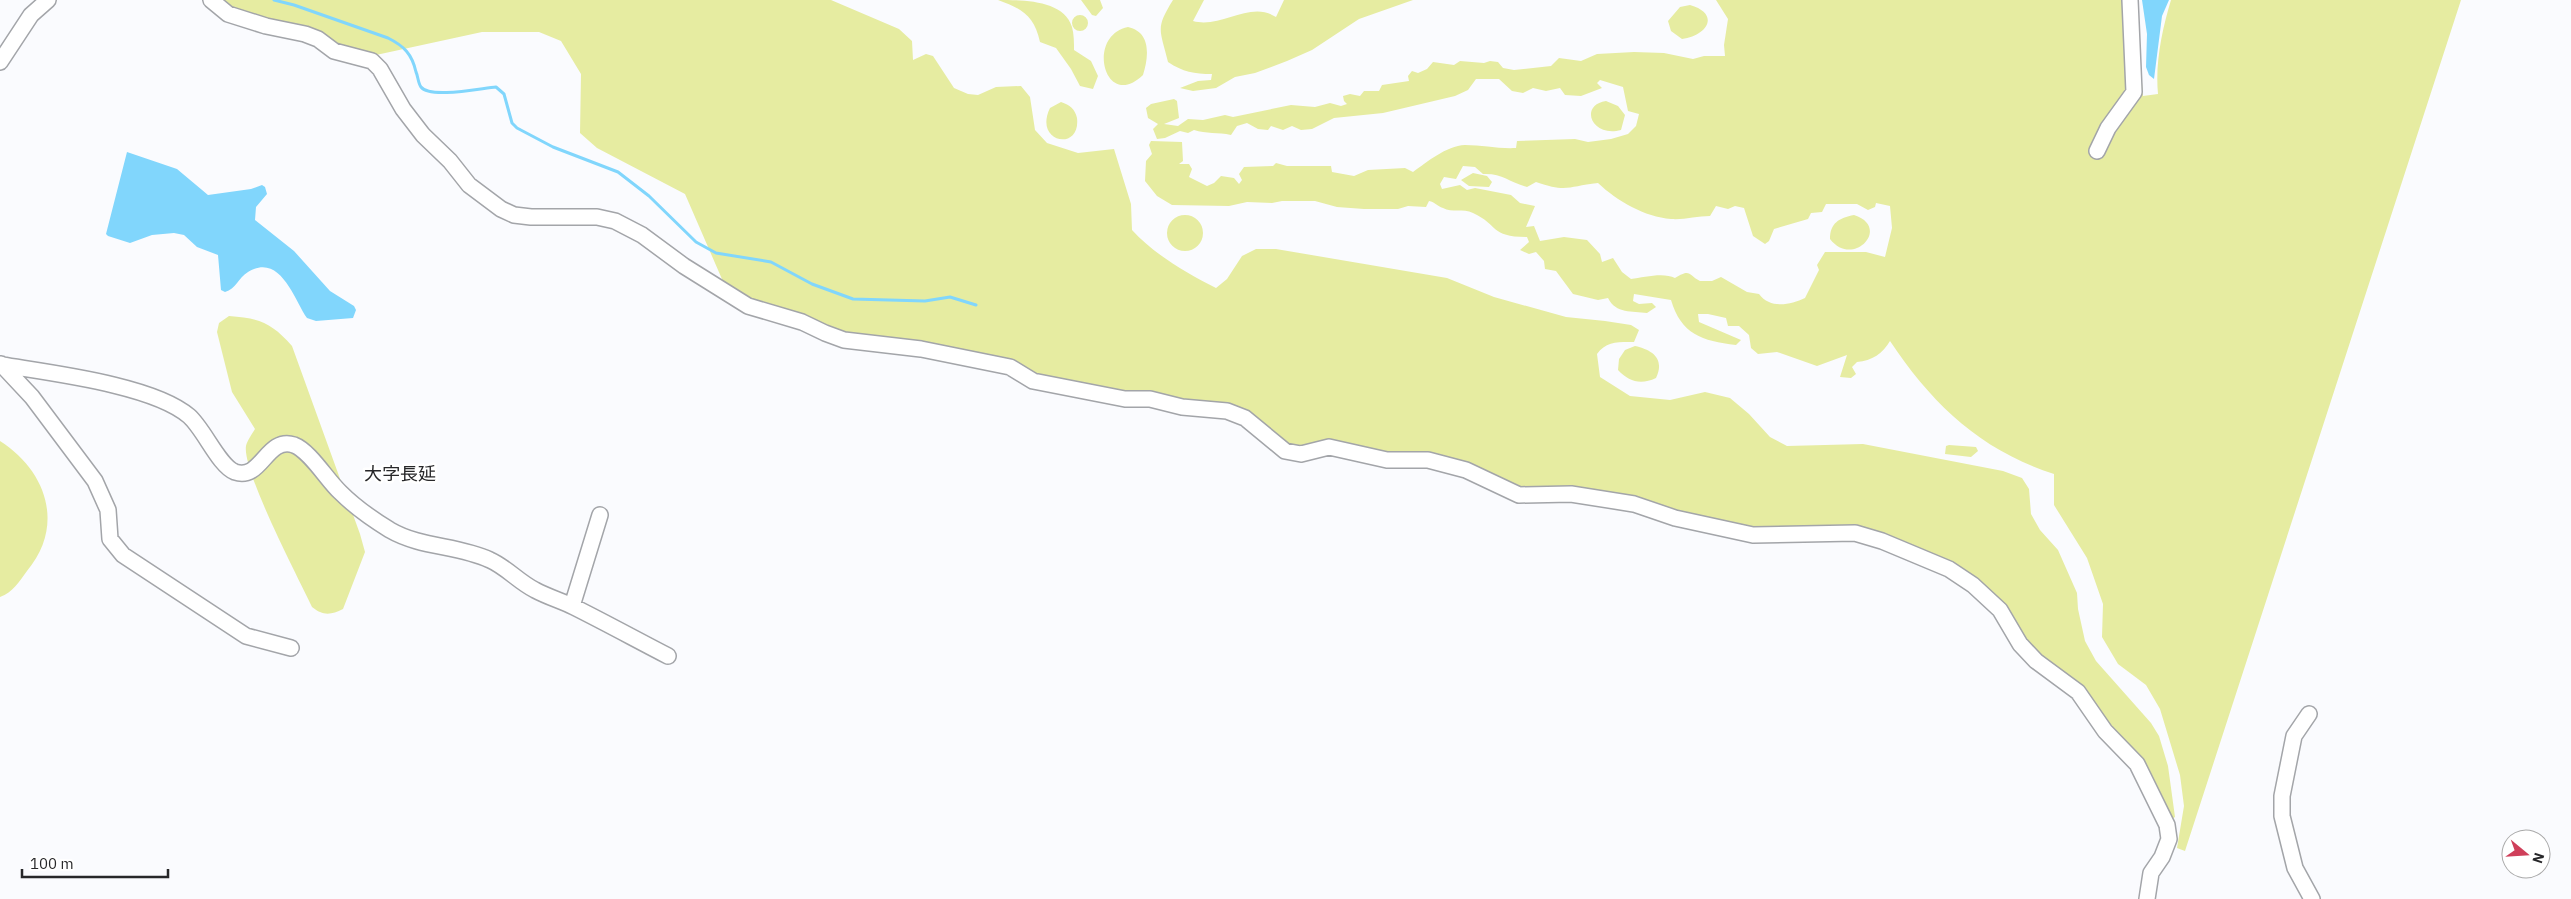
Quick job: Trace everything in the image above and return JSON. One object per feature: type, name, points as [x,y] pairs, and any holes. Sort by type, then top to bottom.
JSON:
[{"type":"street","points":[[0,62],[31,15],[48,0]]},
{"type":"street","points":[[211,0],[228,14],[266,26],[305,34],[318,39],[334,51],[372,60],[380,69],[403,109],[423,134],[450,161],[469,185],[501,209],[514,215],[531,217],[597,218],[615,221],[642,235],[684,266],[748,306],[802,322],[844,340],[921,349],[971,361],[1010,367],[1033,381],[1125,399],[1150,399],[1182,406],[1227,411],[1245,418],[1285,451],[1301,454],[1329,447],[1387,460],[1428,460],[1466,470],[1508,492],[1519,495],[1571,494],[1634,504],[1675,518],[1753,535],[1856,533],[1882,541],[1950,569],[1973,585],[2000,610],[2020,644],[2036,660],[2078,692],[2105,731],[2137,764],[2167,825],[2169,839],[2162,857],[2151,872],[2146,899]]},
{"type":"street","points":[[2097,150],[2108,128],[2134,92],[2130,0]]},
{"type":"street","points":[[1,364],[91,381],[158,397],[189,416],[211,442],[220,460],[234,471],[245,474],[253,471],[274,448],[291,444],[306,453],[341,493],[392,531],[414,541],[491,560],[518,581],[572,606],[668,656]]},
{"type":"street","points":[[1,364],[49,418],[69,450],[95,481],[108,510],[110,539],[112,544],[123,555],[246,636],[291,648]]},
{"type":"street","points":[[572,606],[600,515]]},
{"type":"street","points":[[2309,714],[2294,736],[2282,796],[2282,816],[2295,868],[2312,899]]},
{"type":"green space","points":[[223,0],[831,0],[899,29],[912,41],[913,60],[926,54],[933,56],[954,88],[968,94],[978,95],[996,87],[1021,86],[1030,97],[1035,130],[1047,143],[1078,153],[1114,149],[1131,204],[1132,230],[1150,247],[1171,262],[1216,288],[1227,279],[1242,256],[1256,249],[1276,249],[1447,278],[1494,297],[1566,317],[1631,325],[1639,330],[1634,342],[1609,344],[1597,354],[1600,377],[1630,396],[1670,400],[1705,392],[1730,398],[1749,414],[1770,437],[1787,446],[1863,444],[2003,471],[2022,478],[2029,489],[2031,514],[2040,530],[2058,550],[2077,593],[2078,609],[2085,641],[2096,661],[2151,723],[2159,736],[2168,766],[2175,817],[2170,820],[2140,762],[2025,645],[2007,613],[1887,538],[1751,531],[1523,492],[1475,470],[1285,447],[1250,417],[1129,396],[844,335],[750,303],[725,286],[685,194],[597,148],[580,133],[581,74],[561,41],[539,32],[482,32],[376,55],[345,47],[310,31],[236,9]]},
{"type":"green space","points":[[998,0],[1030,1],[1061,11],[1068,18],[1072,27],[1074,50],[1091,61],[1098,76],[1093,89],[1080,86],[1056,48],[1040,42],[1031,20],[1021,10]]},
{"type":"green space","points":[[1081,0],[1100,0],[1103,8],[1096,16],[1092,15]]},
{"type":"green space","points":[[1173,0],[1204,0],[1193,21],[1204,22],[1256,12],[1276,17],[1284,0],[1413,0],[1359,19],[1312,50],[1287,61],[1255,73],[1235,77],[1216,88],[1193,91],[1180,88],[1198,81],[1211,80],[1212,74],[1189,72],[1168,62],[1161,36],[1161,24]]},
{"type":"green space","points":[[1716,0],[2136,0],[2143,96],[2158,94],[2157,82],[2160,47],[2171,0],[2461,0],[2185,851],[2177,848],[2184,806],[2180,775],[2160,709],[2146,685],[2118,664],[2102,637],[2103,604],[2087,558],[2054,505],[2054,474],[2027,464],[2003,452],[1960,422],[1923,385],[1890,341],[1876,356],[1857,362],[1852,367],[1856,374],[1851,378],[1840,377],[1847,355],[1817,366],[1777,352],[1758,354],[1751,348],[1749,335],[1739,326],[1728,326],[1726,318],[1698,314],[1699,322],[1741,340],[1736,345],[1703,338],[1694,334],[1681,321],[1675,312],[1671,300],[1634,294],[1633,301],[1639,304],[1652,303],[1656,307],[1647,313],[1630,312],[1615,307],[1608,298],[1598,300],[1573,294],[1556,271],[1545,269],[1544,261],[1536,252],[1529,254],[1520,250],[1529,242],[1527,237],[1501,233],[1481,217],[1469,212],[1446,209],[1429,201],[1426,207],[1408,206],[1398,209],[1337,207],[1315,201],[1247,202],[1229,206],[1172,205],[1157,196],[1145,181],[1146,161],[1152,154],[1149,145],[1151,141],[1182,142],[1183,161],[1179,164],[1189,164],[1192,169],[1189,177],[1207,186],[1214,183],[1221,176],[1234,178],[1239,184],[1242,180],[1239,174],[1244,167],[1273,166],[1276,163],[1287,166],[1331,166],[1332,172],[1354,176],[1368,170],[1405,168],[1413,172],[1437,155],[1458,146],[1516,148],[1517,141],[1575,139],[1588,142],[1611,139],[1628,134],[1636,126],[1639,114],[1628,111],[1623,87],[1600,80],[1597,83],[1602,88],[1581,96],[1565,95],[1560,88],[1546,91],[1533,88],[1523,93],[1512,91],[1499,79],[1476,79],[1468,90],[1455,96],[1383,113],[1334,118],[1312,129],[1301,130],[1292,126],[1283,130],[1271,126],[1268,130],[1258,129],[1247,123],[1237,126],[1231,135],[1194,130],[1188,133],[1180,131],[1165,138],[1157,139],[1153,129],[1158,124],[1148,118],[1146,108],[1151,104],[1174,99],[1177,101],[1179,118],[1164,124],[1178,126],[1188,119],[1203,120],[1225,115],[1233,117],[1291,105],[1315,107],[1330,103],[1341,106],[1347,104],[1343,96],[1350,94],[1360,96],[1364,91],[1379,91],[1382,85],[1409,81],[1408,76],[1412,71],[1418,73],[1427,69],[1433,62],[1454,65],[1460,61],[1484,63],[1490,61],[1498,62],[1503,68],[1514,70],[1551,66],[1559,58],[1581,61],[1597,54],[1664,53],[1693,59],[1704,56],[1725,56],[1724,45],[1728,19]],"holes":[[[1463,166],[1475,167],[1483,174],[1501,176],[1527,187],[1536,182],[1562,188],[1598,183],[1623,202],[1661,218],[1676,219],[1710,216],[1716,206],[1728,209],[1735,206],[1744,208],[1753,236],[1765,244],[1769,241],[1774,229],[1808,219],[1811,213],[1822,212],[1826,204],[1857,204],[1868,210],[1875,207],[1876,203],[1890,206],[1892,228],[1885,257],[1866,252],[1825,252],[1817,265],[1819,270],[1805,298],[1787,304],[1774,304],[1759,294],[1747,292],[1721,277],[1712,281],[1700,281],[1684,273],[1675,278],[1660,275],[1631,279],[1622,272],[1613,258],[1602,262],[1600,254],[1587,240],[1564,237],[1540,241],[1534,226],[1526,227],[1535,206],[1520,203],[1511,195],[1475,188],[1467,190],[1460,185],[1442,189],[1440,184],[1444,177],[1456,179]]]},
{"type":"green space","points":[[1690,5],[1700,9],[1705,14],[1708,19],[1707,24],[1698,34],[1682,39],[1671,31],[1668,21],[1680,7]]},
{"type":"green space","points":[[1080,15],[1088,23],[1080,31],[1072,23]]},
{"type":"green space","points":[[1128,27],[1141,34],[1144,39],[1147,53],[1146,60],[1143,75],[1130,84],[1119,84],[1110,78],[1105,68],[1104,56],[1107,44],[1115,33]]},
{"type":"green space","points":[[1606,101],[1618,106],[1625,115],[1621,130],[1611,131],[1602,129],[1592,120],[1593,108]]},
{"type":"green space","points":[[1061,102],[1072,108],[1077,118],[1076,129],[1072,136],[1066,139],[1052,136],[1046,120],[1050,108]]},
{"type":"green space","points":[[1473,173],[1487,176],[1492,182],[1489,187],[1469,186],[1461,180]]},
{"type":"green space","points":[[1185,215],[1192,216],[1198,220],[1202,226],[1202,240],[1198,246],[1192,250],[1185,251],[1178,250],[1172,246],[1168,240],[1167,233],[1168,226],[1172,220],[1178,216]]},
{"type":"green space","points":[[1854,215],[1865,221],[1870,228],[1869,236],[1865,243],[1858,248],[1849,250],[1839,247],[1830,239],[1830,233],[1836,222]]},
{"type":"green space","points":[[229,316],[249,318],[264,323],[278,332],[292,346],[360,534],[365,552],[343,609],[335,612],[327,614],[312,607],[253,478],[247,459],[246,446],[255,429],[232,392],[217,332],[219,323]]},
{"type":"green space","points":[[1635,346],[1647,350],[1656,356],[1659,366],[1656,378],[1640,382],[1635,381],[1626,377],[1618,370],[1619,359],[1625,350]]},
{"type":"green space","points":[[0,441],[16,453],[39,483],[45,500],[48,518],[39,554],[15,586],[0,597]]},
{"type":"green space","points":[[1946,446],[1976,447],[1978,451],[1971,457],[1945,454]]},
{"type":"water","points":[[2142,0],[2169,0],[2162,16],[2154,79],[2149,75],[2146,67],[2147,34]]},
{"type":"water","points":[[127,152],[177,169],[208,195],[251,189],[262,185],[265,187],[267,194],[256,207],[255,220],[294,251],[330,291],[354,306],[356,310],[353,318],[316,321],[307,318],[285,280],[269,268],[259,267],[248,272],[229,291],[225,292],[221,290],[218,255],[197,247],[184,235],[174,233],[152,235],[130,243],[108,236],[106,234]]},
{"type":"waterway","points":[[274,0],[294,5],[394,41],[410,55],[420,85],[426,90],[445,93],[496,87],[504,94],[512,123],[517,128],[553,147],[618,172],[649,196],[696,242],[716,253],[771,262],[812,284],[853,299],[925,301],[950,297],[976,305]]},
{"type":"district","name":"大字長延","points":[[400,473]]}]
